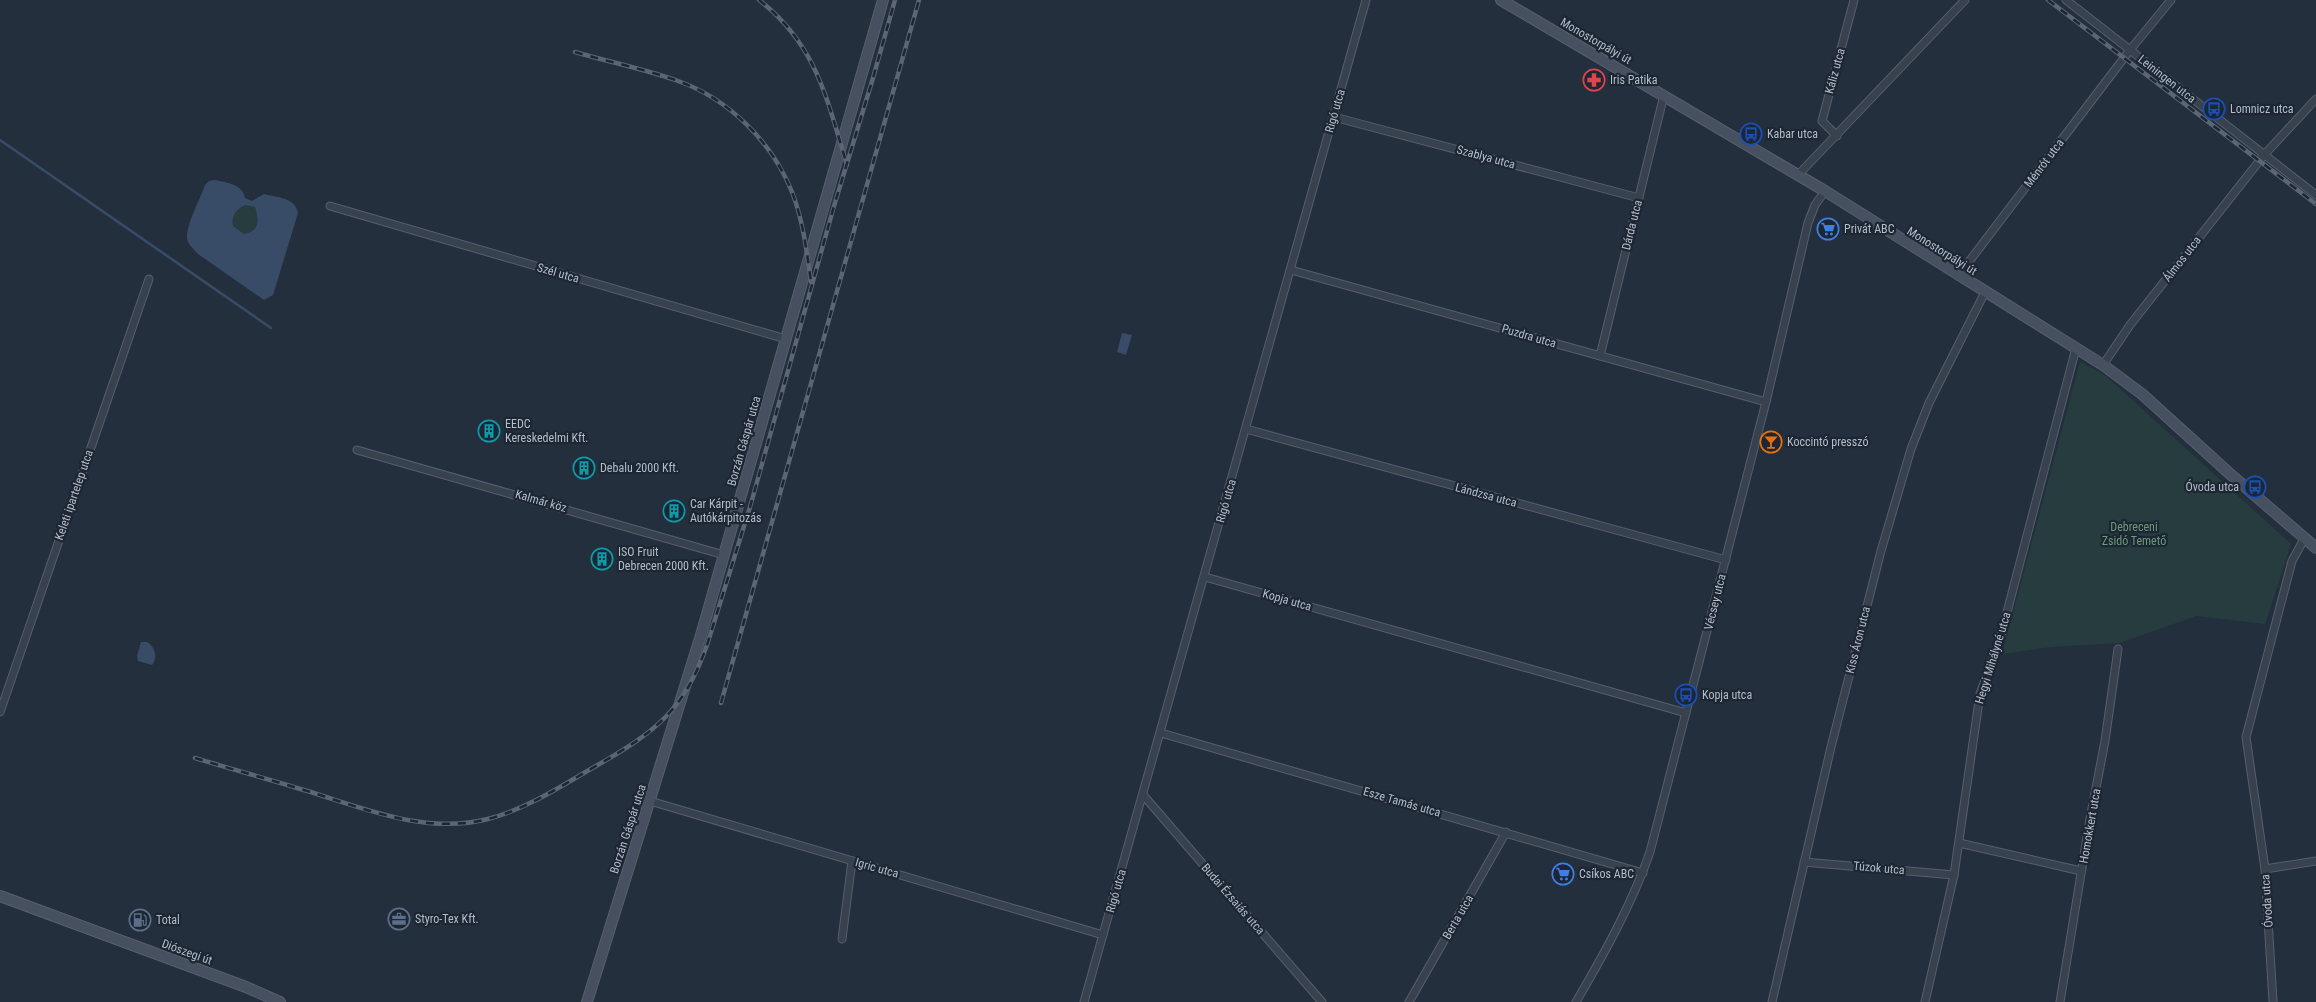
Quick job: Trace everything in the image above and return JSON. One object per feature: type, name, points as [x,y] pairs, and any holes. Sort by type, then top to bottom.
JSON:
[{"type":"street","name":"Borzán Gáspár utca","points":[[587,1002],[724,555],[882,0]]},
{"type":"street","name":"Rigó utca","points":[[1084,1002],[1144,796],[1366,0]]},
{"type":"street","name":"Monostorpályi út","points":[[1501,0],[1798,175],[2103,365],[2142,394],[2316,548]]},
{"type":"street","name":"Káliz utca","points":[[1837,136],[1822,121],[1854,0]]},
{"type":"street","points":[[1798,175],[1965,0]]},
{"type":"street","name":"Leiningen utca","points":[[2066,0],[2316,195]]},
{"type":"street","name":"Ménrót utca","points":[[1958,276],[2130,50],[2171,0]]},
{"type":"street","name":"Dárda utca","points":[[1600,356],[1664,95]]},
{"type":"street","name":"Álmos utca","points":[[2103,365],[2130,325],[2264,155],[2316,99]]},
{"type":"street","name":"Szablya utca","points":[[1334,117],[1639,198]]},
{"type":"street","name":"Vécsey utca","points":[[1576,1002],[1605,953],[1643,872],[1726,560],[1766,402],[1808,223],[1815,205],[1825,192]]},
{"type":"street","name":"Szél utca","points":[[330,206],[786,340]]},
{"type":"street","name":"Puzdra utca","points":[[1291,270],[1766,402]]},
{"type":"street","name":"Keleti ipartelep utca","points":[[0,712],[149,279]]},
{"type":"street","name":"Kiss Áron utca","points":[[1772,1002],[1804,862],[1881,551],[1911,449],[1929,403],[1985,292]]},
{"type":"street","name":"Hegyi Mihályné utca","points":[[1925,1002],[1954,875],[1980,694],[2000,639],[2076,348]]},
{"type":"street","name":"Lándzsa utca","points":[[1246,429],[1726,560]]},
{"type":"street","name":"Kalmár köz","points":[[357,450],[724,555]]},
{"type":"street","name":"Óvoda utca","points":[[2273,1002],[2265,869],[2246,736],[2292,561],[2304,539]]},
{"type":"street","name":"Kopja utca","points":[[1205,577],[1686,713]]},
{"type":"street","name":"Homokkert utca","points":[[2060,1002],[2106,741],[2118,649]]},
{"type":"street","name":"Esze Tamás utca","points":[[1161,733],[1643,872]]},
{"type":"street","name":"Budai Ézsaiás utca","points":[[1144,796],[1322,1002]]},
{"type":"street","name":"Igric utca","points":[[650,801],[1103,935]]},
{"type":"street","name":"Berta utca","points":[[1409,1002],[1506,832]]},
{"type":"street","points":[[1959,843],[2082,871]]},
{"type":"street","points":[[842,939],[852,861]]},
{"type":"street","points":[[2265,869],[2316,861]]},
{"type":"street","name":"Túzok utca","points":[[1804,862],[1954,875]]},
{"type":"street","name":"Diószegi út","points":[[0,896],[246,987],[280,1002]]},
{"type":"green space","points":[[245,205],[255,207],[257,224],[256,228],[244,234],[233,226],[233,219],[239,209]]},
{"type":"green space","name":"Debreceni Zsidó Temető","points":[[2080,362],[2106,376],[2291,544],[2265,624],[2196,616],[2120,643],[2051,647],[2002,654]]},
{"type":"water","points":[[215,180],[234,185],[244,193],[245,198],[252,201],[264,194],[290,201],[296,208],[298,213],[273,295],[264,300],[198,254],[189,243],[187,232],[191,219],[205,185],[209,181]],"holes":[[[245,205],[255,207],[257,216],[256,228],[244,234],[233,226],[234,216]]]},
{"type":"water","points":[[1122,333],[1132,335],[1126,355],[1117,352]]},
{"type":"water","points":[[141,642],[147,642],[154,649],[155,659],[152,665],[138,661],[137,656]]},
{"type":"waterway","points":[[0,140],[271,328]]},
{"type":"railway","points":[[759,0],[779,17],[807,55],[826,96],[847,165]]},
{"type":"railway","points":[[195,758],[394,817],[441,824],[464,823],[502,815],[544,796],[617,754],[665,718],[688,687],[707,645],[750,507],[834,206],[895,0]]},
{"type":"railway","points":[[721,703],[919,0]]},
{"type":"railway","points":[[2048,0],[2316,204]]},
{"type":"railway","points":[[575,52],[653,73],[697,89],[715,99],[747,125],[773,156],[792,192],[802,225],[811,282]]},
{"type":"place","name":"Iris Patika","points":[[1594,80]]},
{"type":"place","name":"Lomnicz utca","points":[[2214,109]]},
{"type":"place","name":"Kabar utca","points":[[1751,134]]},
{"type":"place","name":"Privát ABC","points":[[1828,229]]},
{"type":"place","name":"EEDC Kereskedelmi Kft.","points":[[489,431]]},
{"type":"place","name":"Koccintó presszó","points":[[1771,442]]},
{"type":"place","name":"Debalu 2000 Kft.","points":[[584,468]]},
{"type":"place","name":"Óvoda utca","points":[[2255,487]]},
{"type":"place","name":"Car Kárpit - Autókárpitozás","points":[[674,511]]},
{"type":"place","name":"ISO Fruit Debrecen 2000 Kft.","points":[[602,559]]},
{"type":"place","name":"Kopja utca","points":[[1686,695]]},
{"type":"place","name":"Csíkos ABC","points":[[1563,874]]},
{"type":"place","name":"Styro-Tex Kft.","points":[[399,919]]},
{"type":"place","name":"Total","points":[[140,920]]}]
